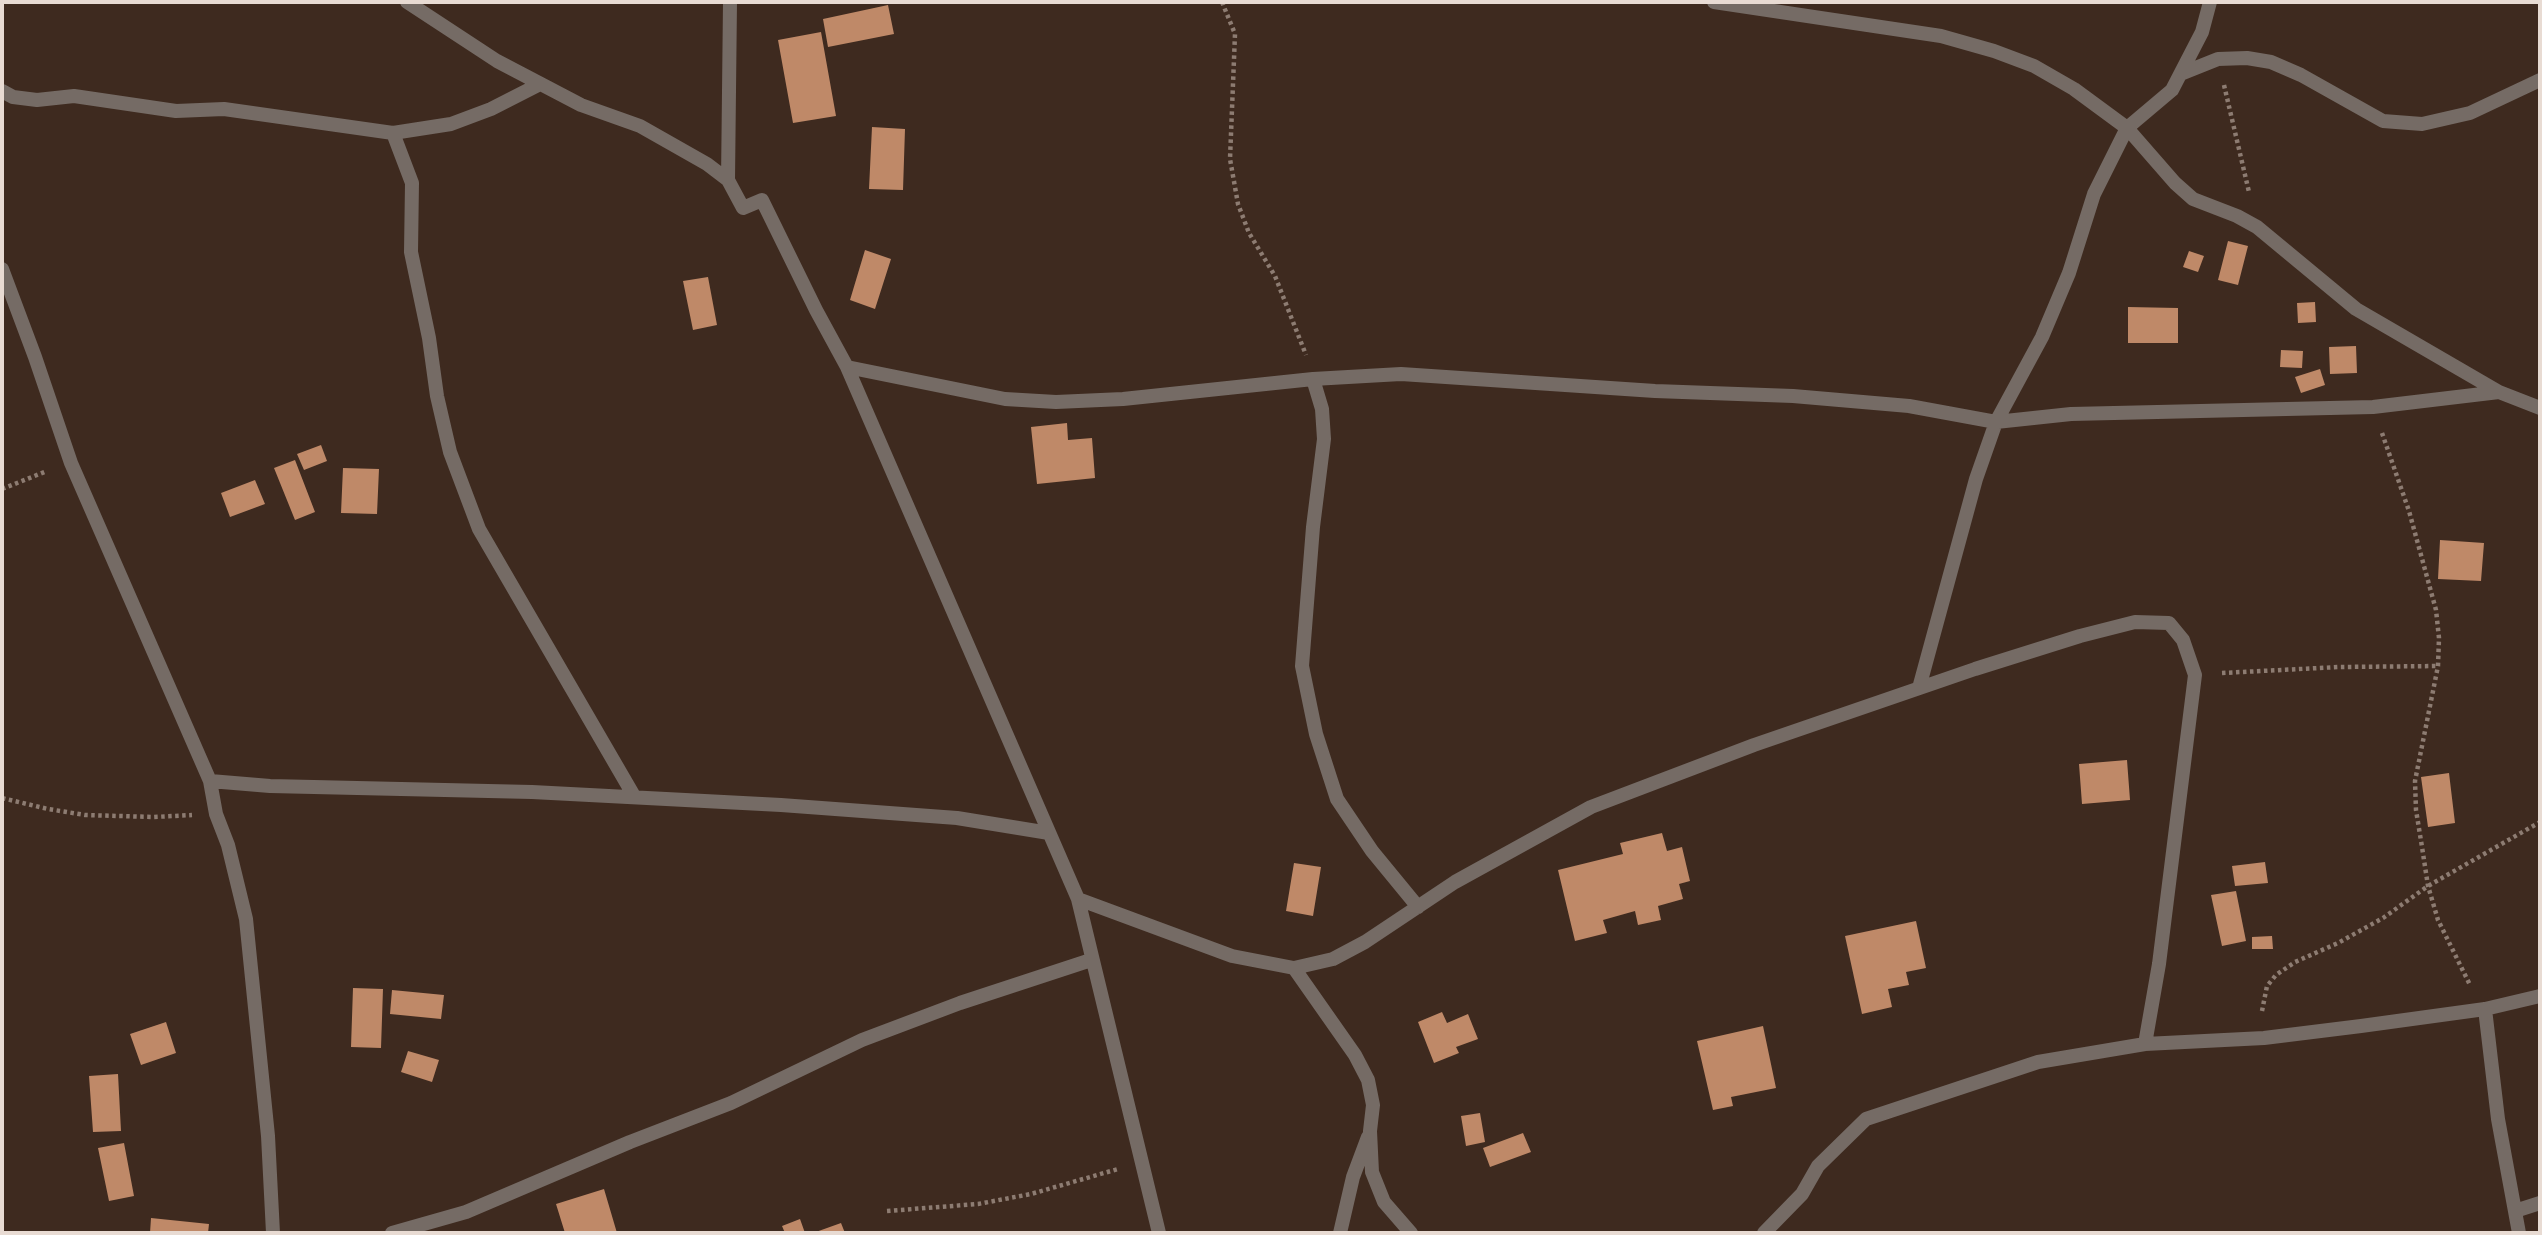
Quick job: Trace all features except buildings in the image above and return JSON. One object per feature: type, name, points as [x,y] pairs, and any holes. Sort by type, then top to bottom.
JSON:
[{"type":"street","points":[[407,2],[496,61],[581,105],[640,127],[696,158],[728,180],[743,208],[762,200],[847,368],[1077,899],[1159,1233]]},
{"type":"street","points":[[728,180],[730,2]]},
{"type":"street","points":[[1714,2],[1941,36],[2034,66],[2074,89],[2127,128],[2175,183],[2193,199],[2257,227],[2356,309],[2499,392],[2540,408]]},
{"type":"street","points":[[1919,688],[1976,479],[1996,422],[2042,337],[2069,273],[2095,194],[2127,128],[2172,90],[2183,74],[2202,32],[2210,2]]},
{"type":"street","points":[[2183,74],[2218,59],[2247,58],[2271,62],[2301,75],[2383,121],[2422,124],[2470,113],[2540,80]]},
{"type":"street","points":[[2,90],[13,97],[37,100],[74,96],[176,111],[224,109],[393,133],[451,124],[491,109],[540,84]]},
{"type":"street","points":[[393,133],[412,183],[411,252],[450,452],[479,529],[634,796]]},
{"type":"street","points":[[2,269],[71,463],[210,781],[216,814],[228,845],[246,919],[266,1111],[273,1233]]},
{"type":"street","points":[[847,368],[1004,399],[1056,402],[1123,400],[1313,379],[1401,374],[1909,406],[1996,422],[2071,414],[2373,407],[2499,392]]},
{"type":"street","points":[[1313,379],[1322,408],[1324,439],[1302,666],[1316,734],[1337,799],[1372,851],[1418,907]]},
{"type":"street","points":[[1077,899],[1232,956],[1294,968],[1333,959],[1365,942],[1455,882],[1591,807],[1754,745],[2080,636],[2135,622],[2169,623],[2183,640],[2195,675],[2159,964],[2145,1044]]},
{"type":"street","points":[[210,781],[270,786],[634,796],[957,818],[1049,833]]},
{"type":"street","points":[[392,1233],[466,1212],[630,1142],[731,1103],[862,1040],[960,1003],[1091,960]]},
{"type":"street","points":[[1294,968],[1355,1055],[1368,1080],[1373,1105],[1370,1131],[1372,1172],[1384,1202],[1411,1233]]},
{"type":"street","points":[[1764,1233],[1802,1194],[1818,1166],[1866,1119],[2038,1062],[2145,1044],[2264,1038],[2485,1010],[2540,996]]},
{"type":"street","points":[[2485,1010],[2498,1119],[2519,1233]]},
{"type":"street","points":[[1340,1233],[1353,1177],[1370,1131]]},
{"type":"street","points":[[2515,1211],[2540,1203]]},
{"type":"street","points":[[1777,1233],[1783,1215]]},
{"type":"path","points":[[1222,2],[1234,34],[1230,159],[1238,204],[1249,233],[1275,276],[1313,379]]},
{"type":"path","points":[[2218,59],[2257,227]]},
{"type":"path","points":[[2373,407],[2409,511],[2437,610],[2438,666],[2415,781],[2416,810],[2428,887],[2452,953],[2485,1010]]},
{"type":"path","points":[[2,489],[71,463]]},
{"type":"path","points":[[2195,675],[2275,669],[2438,666]]},
{"type":"path","points":[[2,798],[85,815],[153,817],[216,814]]},
{"type":"path","points":[[2264,1038],[2262,1008],[2267,986],[2276,975],[2295,962],[2338,943],[2382,918],[2428,887],[2540,822]]},
{"type":"path","points":[[887,1211],[991,1202],[1069,1184],[1142,1162]]}]
